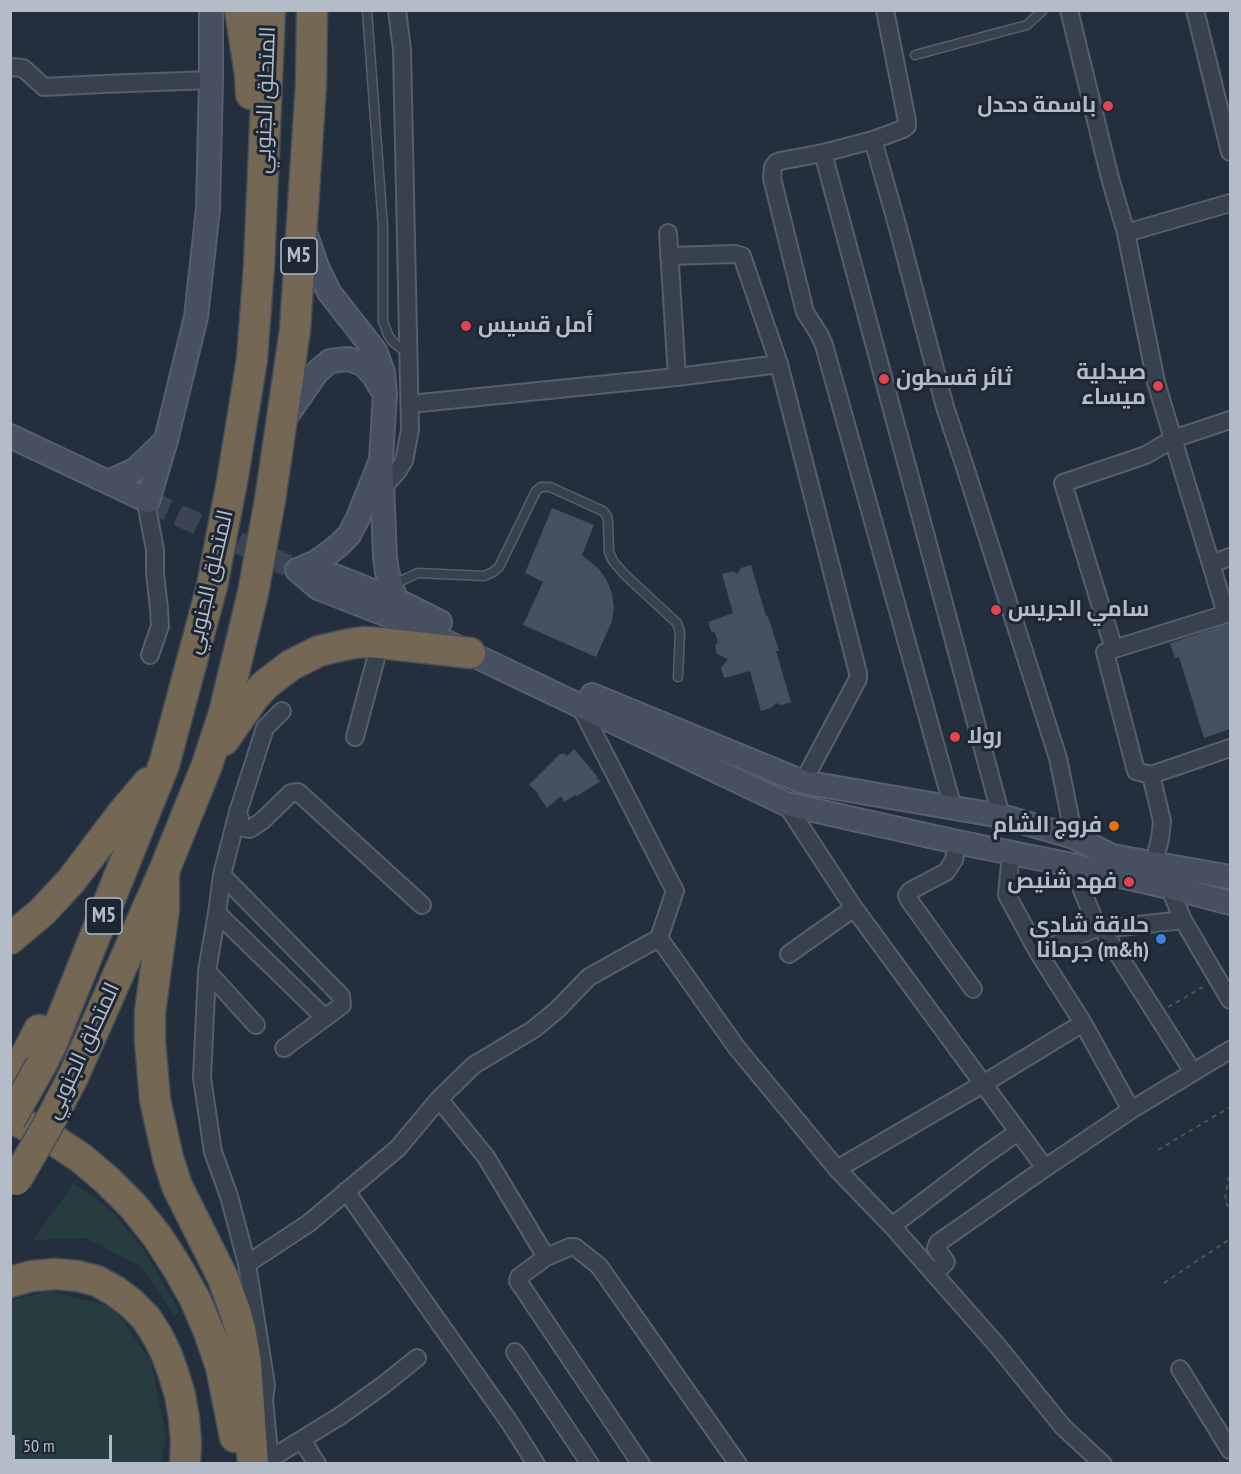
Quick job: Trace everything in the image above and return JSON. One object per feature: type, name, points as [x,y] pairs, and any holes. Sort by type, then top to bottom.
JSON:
[{"type":"highway","points":[[240,10],[250,75],[259,266]]},
{"type":"highway","name":"المتحلق الجنوبي","points":[[10,1119],[24,1072],[52,1043],[164,765],[212,586],[252,359],[259,266],[270,10]]},
{"type":"highway","name":"المتحلق الجنوبي","points":[[13,1185],[73,1077],[164,871],[207,765],[224,713],[253,593],[270,500],[295,330],[311,84],[312,10]]},
{"type":"highway","points":[[311,84],[320,10]]},
{"type":"highway","points":[[207,765],[254,697],[277,674],[304,657],[349,644],[380,643],[470,653]]},
{"type":"highway","points":[[10,939],[42,912],[71,881],[121,815],[164,765]]},
{"type":"highway","points":[[164,871],[164,909],[150,1012],[150,1051],[155,1100],[177,1186],[223,1278],[235,1311],[257,1406],[264,1462]]},
{"type":"highway","points":[[10,1119],[57,1142],[81,1158],[134,1207],[157,1236],[195,1299],[209,1332],[221,1367],[239,1464]]},
{"type":"highway","points":[[10,1282],[32,1276],[55,1274],[98,1281],[131,1303],[146,1318],[166,1353],[180,1395],[186,1442],[185,1464]]},
{"type":"main road","points":[[10,436],[148,501],[166,440],[196,317],[208,209],[211,10]]},
{"type":"main road","name":"المتحلق الجنوبي","points":[[302,224],[317,267],[329,291],[375,351],[383,372],[385,394]]},
{"type":"main road","name":"المتحلق الجنوبي","points":[[281,425],[317,372],[330,361],[348,359],[363,364],[385,394]]},
{"type":"main road","points":[[385,394],[381,459],[385,557],[393,592]]},
{"type":"main road","points":[[108,482],[135,470],[166,440]]},
{"type":"main road","points":[[297,570],[329,554],[349,535],[381,459]]},
{"type":"main road","points":[[297,570],[327,573],[393,592],[477,641],[583,692],[803,782],[1000,816],[1074,837],[1113,856],[1230,877]]},
{"type":"main road","points":[[297,570],[318,588],[387,613],[786,804],[1072,865],[1230,903]]},
{"type":"main road","points":[[842,816],[850,791]]},
{"type":"street","points":[[383,487],[404,461],[410,430],[402,50],[397,10]]},
{"type":"street","points":[[885,10],[908,123],[903,129],[873,140],[780,161],[773,167],[771,178],[805,312],[824,345],[954,808]]},
{"type":"street","points":[[1068,10],[1126,233],[1156,382],[1226,614],[1105,652],[1136,771],[1151,775],[1230,748]]},
{"type":"street","points":[[1195,10],[1230,152]]},
{"type":"street","points":[[10,67],[23,68],[44,87],[211,80]]},
{"type":"street","points":[[873,140],[945,407],[1058,758],[1074,837]]},
{"type":"street","points":[[823,153],[1000,816]]},
{"type":"street","points":[[1126,233],[1230,203]]},
{"type":"street","points":[[668,233],[677,377]]},
{"type":"street","points":[[669,256],[735,254],[742,256],[779,364],[858,673],[858,679],[803,782]]},
{"type":"street","points":[[410,404],[677,377],[779,364]]},
{"type":"street","points":[[1114,650],[1063,483],[1146,455],[1173,439],[1230,420]]},
{"type":"street","points":[[148,501],[147,508],[155,550],[160,626],[150,655]]},
{"type":"street","points":[[1210,564],[1230,557]]},
{"type":"street","points":[[355,737],[380,643]]},
{"type":"street","points":[[247,1264],[309,1223],[398,1148],[439,1099],[474,1065],[534,1029],[557,1010],[589,977],[659,938],[675,891],[580,706]]},
{"type":"street","points":[[257,1406],[266,1385],[247,1264],[229,1196],[213,1152],[201,1077],[207,971],[222,875],[238,812],[265,728],[282,711]]},
{"type":"street","points":[[1151,775],[1162,821],[1154,863]]},
{"type":"street","points":[[238,812],[241,824],[244,828],[250,829],[262,821],[291,792],[298,792],[422,905]]},
{"type":"street","points":[[786,804],[854,908],[1045,1168]]},
{"type":"street","points":[[957,842],[954,860],[946,872],[910,891],[907,895],[973,989]]},
{"type":"street","points":[[1011,853],[1007,895],[1038,952],[1083,1023],[1131,1110]]},
{"type":"street","points":[[1072,865],[1099,928],[1193,1072]]},
{"type":"street","points":[[222,875],[341,996],[342,1005],[284,1048]]},
{"type":"street","points":[[1169,887],[1183,920],[1230,1000]]},
{"type":"street","points":[[789,954],[854,908]]},
{"type":"street","points":[[217,913],[324,1018]]},
{"type":"street","points":[[1038,952],[1094,929],[1183,920]]},
{"type":"street","points":[[659,938],[737,1048],[837,1169],[892,1226],[996,1344],[1063,1427],[1103,1464]]},
{"type":"street","points":[[207,971],[256,1025]]},
{"type":"street","points":[[837,1169],[1083,1023]]},
{"type":"street","points":[[934,1274],[946,1262],[936,1248],[938,1244],[1131,1110],[1230,1050]]},
{"type":"street","points":[[439,1099],[486,1157],[546,1257]]},
{"type":"street","points":[[892,1226],[1018,1132]]},
{"type":"street","points":[[346,1191],[504,1414],[536,1464]]},
{"type":"street","points":[[641,1464],[518,1281],[519,1277],[546,1257],[570,1247],[575,1247],[599,1266],[738,1464]]},
{"type":"street","points":[[515,1352],[590,1464]]},
{"type":"street","points":[[264,1462],[340,1416],[417,1358]]},
{"type":"street","points":[[1180,1369],[1230,1450]]},
{"type":"street","points":[[302,1440],[317,1464]]},
{"type":"lane","points":[[367,10],[382,227],[383,321],[393,342],[409,354]]},
{"type":"lane","points":[[915,55],[1027,25],[1043,10]]},
{"type":"lane","points":[[393,592],[418,573],[484,576],[493,572],[499,567],[536,491],[541,487],[550,487],[603,510],[609,522],[609,552],[613,561],[677,623],[680,632],[678,677]]},
{"type":"path","points":[[1156,1014],[1218,978]]},
{"type":"path","points":[[1158,1150],[1230,1107]]},
{"type":"path","points":[[1230,1177],[1225,1200],[1230,1210]]},
{"type":"path","points":[[1164,1283],[1230,1239]]},
{"type":"green space","points":[[74,1183],[114,1213],[144,1250],[179,1311],[175,1316],[140,1266],[86,1238],[33,1240]]},
{"type":"green space","points":[[48,1291],[113,1307],[151,1361],[166,1438],[161,1463],[11,1464],[11,1300]]},
{"type":"building","points":[[552,508],[594,525],[582,555],[599,569],[606,579],[612,593],[614,607],[612,621],[596,657],[523,625],[543,582],[525,573]]},
{"type":"building","points":[[751,565],[779,651],[776,651],[791,702],[781,705],[776,703],[771,708],[761,711],[750,671],[724,678],[721,668],[728,659],[717,654],[715,646],[718,642],[708,622],[733,613],[722,574],[733,571],[737,574],[741,568]]},
{"type":"building","points":[[1230,623],[1230,729],[1204,738],[1179,657],[1175,658],[1170,643]]},
{"type":"building","points":[[574,749],[598,777],[596,778],[601,781],[564,802],[561,796],[547,808],[539,794],[529,785],[561,753],[567,756]]},
{"type":"tunnel","points":[[148,501],[297,570]]},
{"type":"place","name":"باسمة دحدل","points":[[1108,106]]},
{"type":"place","name":"أمل قسيس","points":[[466,326]]},
{"type":"place","name":"ثائر قسطون","points":[[884,379]]},
{"type":"place","name":"صيدلية ميساء","points":[[1158,386]]},
{"type":"place","name":"سامي الجريس","points":[[996,610]]},
{"type":"place","name":"رولا","points":[[955,737]]},
{"type":"place","name":"فروج الشام","points":[[1114,826]]},
{"type":"place","name":"فهد شنيص","points":[[1129,882]]},
{"type":"place","name":"حلاقة شادي جرمانا (m&h)","points":[[1161,939]]}]
